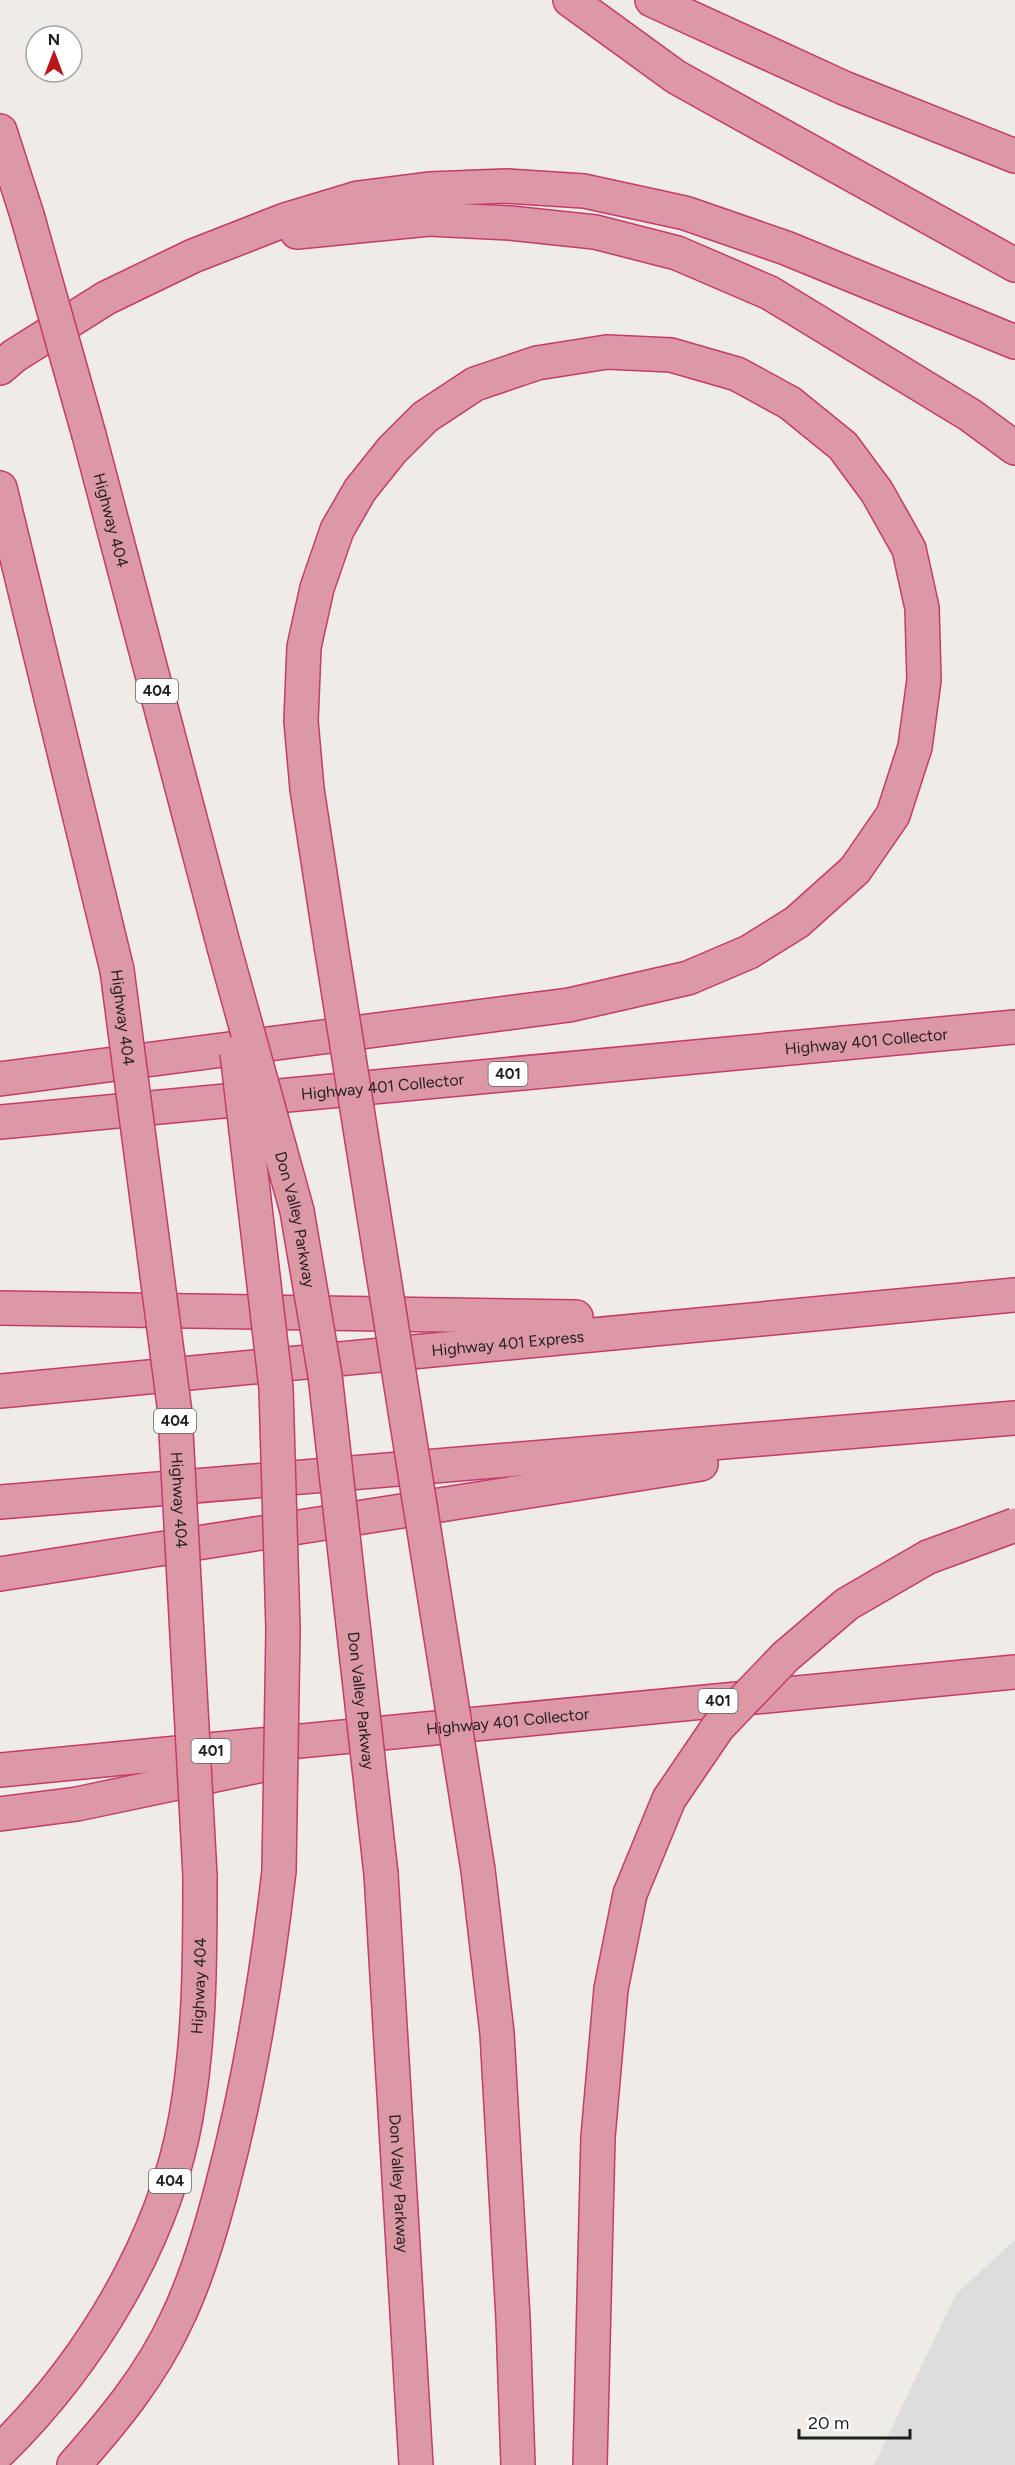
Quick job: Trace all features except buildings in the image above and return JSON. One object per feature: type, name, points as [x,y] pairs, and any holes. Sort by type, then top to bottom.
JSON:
[{"type":"highway","points":[[570,0],[676,77],[1015,265]]},
{"type":"highway","points":[[652,0],[844,88],[1015,156]]},
{"type":"highway","name":"Highway 404","points":[[0,130],[27,215],[89,435],[224,947]]},
{"type":"highway","points":[[0,368],[14,356],[106,298],[193,256],[285,220],[358,198],[440,188],[506,186],[584,191],[685,213],[808,257],[1015,342]]},
{"type":"highway","points":[[193,256],[305,230],[429,219],[510,223],[595,232],[677,253],[770,293],[970,415],[1015,448]]},
{"type":"highway","points":[[0,1079],[569,1005],[688,978],[749,952],[797,922],[855,870],[893,815],[915,747],[924,680],[922,608],[909,549],[878,492],[843,446],[790,403],[737,374],[671,354],[607,352],[537,363],[475,384],[426,417],[392,450],[360,490],[337,530],[317,588],[304,647],[301,721],[307,789],[331,945],[478,1870],[497,2033],[513,2319],[518,2465]]},
{"type":"highway","name":"Highway 404","points":[[0,489],[117,970],[175,1413],[200,1876],[200,1972],[195,2056],[185,2119],[171,2176],[157,2217],[132,2272],[102,2325],[66,2376],[3,2447]]},
{"type":"highway","points":[[74,2465],[116,2418],[148,2370],[176,2321],[198,2267],[237,2127],[270,1949],[279,1871],[283,1629],[276,1388],[224,947]]},
{"type":"highway","name":"Don Valley Parkway","points":[[224,947],[297,1211],[323,1363],[381,1874],[416,2465]]},
{"type":"highway","name":"Highway 401 Collector","points":[[0,1122],[1015,1027]]},
{"type":"highway","name":"Highway 401 Express","points":[[0,1390],[1015,1295]]},
{"type":"highway","points":[[0,1308],[739,1320]]},
{"type":"highway","points":[[0,1502],[1015,1418]]},
{"type":"highway","points":[[0,1574],[966,1423]]},
{"type":"highway","points":[[590,2465],[598,2137],[611,1989],[630,1894],[669,1799],[718,1727],[785,1657],[847,1604],[918,1563],[1015,1524]]},
{"type":"highway","name":"Highway 401 Collector","points":[[0,1770],[1015,1672]]},
{"type":"highway","points":[[0,1814],[77,1804],[422,1731]]},
{"type":"shaded area","points":[[1015,2240],[1015,2465],[874,2465],[956,2294]]}]
